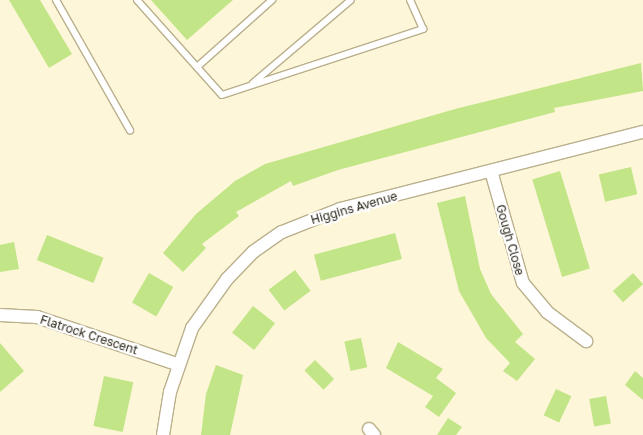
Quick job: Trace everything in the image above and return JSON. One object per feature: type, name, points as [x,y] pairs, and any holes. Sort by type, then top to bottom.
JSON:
[{"type":"street","name":"Higgins Avenue","points":[[163,435],[177,364],[209,301],[253,252],[282,232],[340,210],[643,132]]},
{"type":"street","name":"Gough Close","points":[[491,171],[522,283],[547,312],[586,341]]},
{"type":"street","name":"Flatrock Crescent","points":[[0,315],[37,317],[177,364]]},
{"type":"lane","points":[[56,0],[130,130]]},
{"type":"lane","points":[[137,0],[222,94],[423,29],[410,0]]},
{"type":"lane","points":[[197,67],[272,0]]},
{"type":"lane","points":[[251,85],[351,0]]},
{"type":"building","points":[[9,0],[40,0],[72,54],[49,68]]},
{"type":"building","points":[[151,0],[233,0],[187,40]]},
{"type":"building","points":[[641,63],[643,91],[554,108],[555,112],[338,170],[293,186],[291,181],[236,212],[239,216],[202,244],[206,248],[183,272],[163,253],[196,214],[235,181],[265,164],[455,109]]},
{"type":"building","points":[[631,167],[637,194],[605,202],[599,174]]},
{"type":"building","points":[[560,171],[590,269],[562,277],[532,179]]},
{"type":"building","points":[[465,196],[480,269],[491,294],[523,334],[515,342],[535,359],[517,381],[503,371],[510,363],[486,338],[459,291],[437,203]]},
{"type":"building","points":[[395,233],[402,259],[321,281],[314,255]]},
{"type":"building","points":[[47,235],[104,258],[93,283],[37,260]]},
{"type":"building","points":[[14,242],[19,269],[0,272],[0,245]]},
{"type":"building","points":[[295,270],[311,291],[284,311],[269,290]]},
{"type":"building","points":[[149,273],[173,287],[156,316],[132,302]]},
{"type":"building","points":[[633,273],[643,284],[623,302],[613,291]]},
{"type":"building","points":[[253,306],[275,323],[254,350],[232,333]]},
{"type":"building","points":[[361,338],[367,367],[351,371],[344,342]]},
{"type":"building","points":[[398,342],[443,369],[436,378],[456,393],[439,417],[425,407],[433,396],[386,368]]},
{"type":"building","points":[[0,343],[24,371],[0,392]]},
{"type":"building","points":[[315,360],[334,379],[323,390],[304,371]]},
{"type":"building","points":[[216,365],[243,375],[230,435],[201,435],[206,394]]},
{"type":"building","points":[[635,371],[643,378],[643,400],[625,385]]},
{"type":"building","points":[[104,376],[133,382],[123,432],[93,426]]},
{"type":"building","points":[[556,389],[571,396],[559,422],[544,415]]},
{"type":"building","points":[[606,396],[611,424],[594,427],[589,399]]},
{"type":"building","points":[[448,418],[462,427],[456,435],[437,435]]}]
